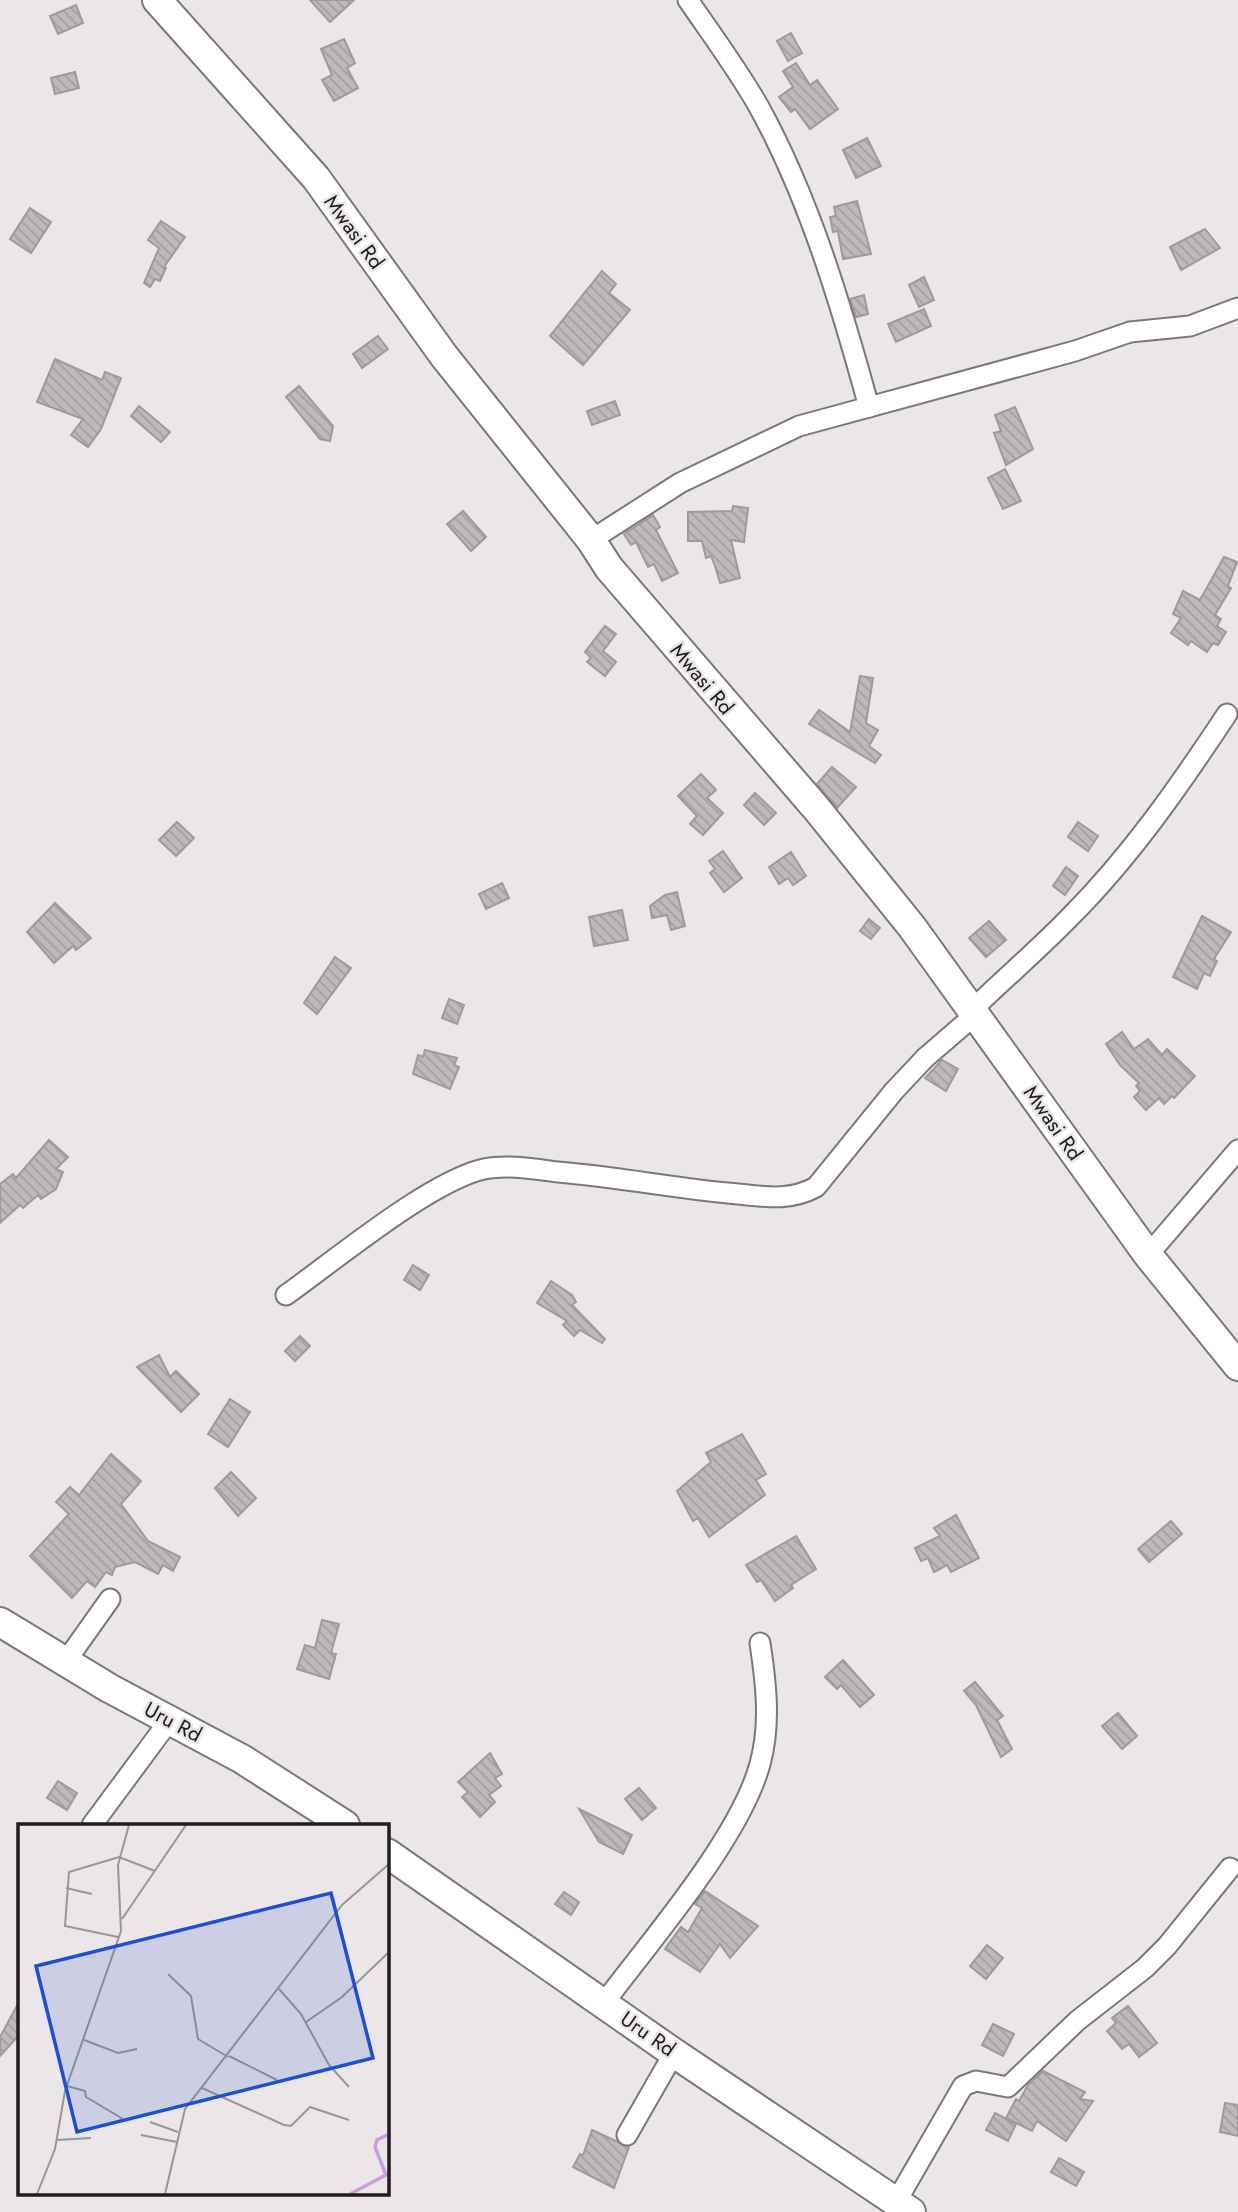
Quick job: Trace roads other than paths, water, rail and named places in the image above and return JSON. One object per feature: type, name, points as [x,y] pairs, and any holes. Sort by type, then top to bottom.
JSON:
[{"type":"street","name":"Mwasi Rd","points":[[157,0],[316,178],[444,356],[590,540],[609,568],[833,830],[912,927],[1148,1255],[1238,1366]]},
{"type":"street","points":[[688,0],[758,107],[797,191],[842,307],[869,407]]},
{"type":"street","points":[[590,540],[680,483],[758,444],[824,418],[1075,351],[1130,332],[1190,326],[1238,308]]},
{"type":"street","points":[[286,1295],[453,1180],[485,1169],[528,1169],[614,1177],[707,1192],[782,1198],[800,1196],[816,1187],[925,1058],[1069,919],[1104,881],[1176,789],[1227,714]]},
{"type":"street","points":[[1148,1255],[1238,1150]]},
{"type":"street","points":[[65,1661],[110,1599]]},
{"type":"street","name":"Uru Rd","points":[[0,1622],[169,1721],[242,1759],[343,1824]]},
{"type":"street","points":[[604,2003],[706,1864],[753,1787],[766,1736],[766,1688],[760,1643]]},
{"type":"street","points":[[93,1824],[169,1721]]},
{"type":"street","name":"Uru Rd","points":[[388,1854],[674,2053],[904,2207]]},
{"type":"street","points":[[904,2207],[963,2086],[976,2081],[1009,2087],[1067,2030],[1145,1968],[1167,1946],[1230,1868]]},
{"type":"street","points":[[627,2135],[674,2053]]}]
